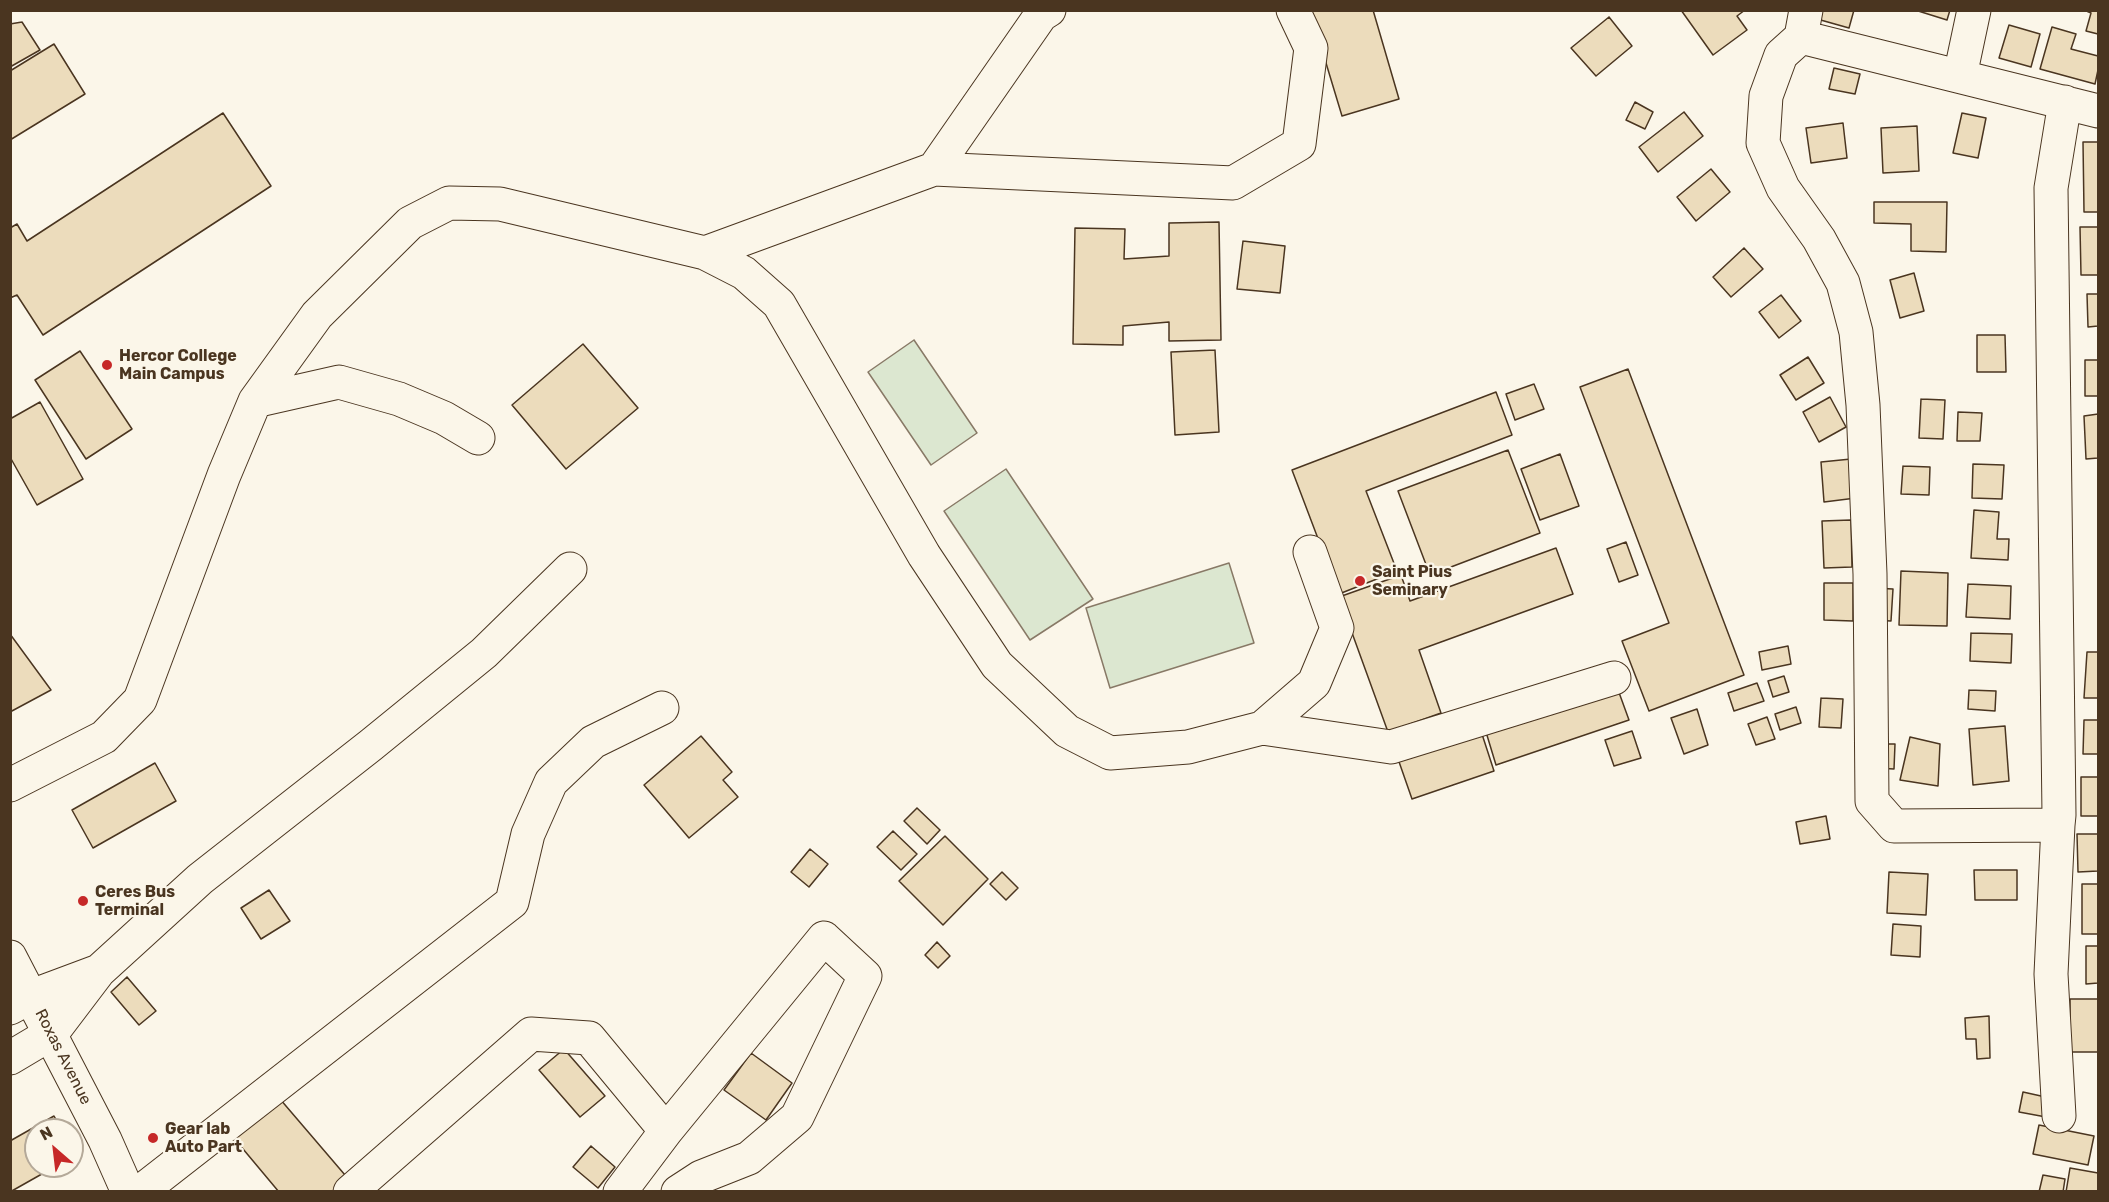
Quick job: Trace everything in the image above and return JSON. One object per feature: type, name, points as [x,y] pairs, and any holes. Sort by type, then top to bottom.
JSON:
[{"type":"main road","points":[[934,169],[1041,15],[1049,10]]},
{"type":"main road","points":[[705,253],[934,169],[1233,183],[1299,144],[1311,48],[1293,10]]},
{"type":"main road","points":[[1960,76],[1974,10]]},
{"type":"main road","points":[[2058,825],[1894,826],[1872,801],[1870,574],[1863,405],[1856,332],[1843,283],[1819,239],[1783,188],[1763,143],[1766,96],[1781,54],[1803,24],[1960,76],[2098,111]]},
{"type":"main road","points":[[2059,1116],[2051,974],[2058,825],[2051,188],[2065,102]]},
{"type":"main road","points":[[10,785],[104,737],[140,700],[224,475],[255,401],[317,315],[410,223],[449,203],[500,204],[705,253],[744,273],[779,304],[924,555],[997,665],[1066,731],[1110,753],[1188,747],[1262,728],[1391,747],[1614,678]]},
{"type":"main road","points":[[255,401],[339,382],[399,399],[444,418],[478,438]]},
{"type":"main road","points":[[1262,728],[1314,684],[1337,628],[1310,552]]},
{"type":"main road","points":[[10,1058],[52,1033],[99,971],[200,879],[484,653],[570,569]]},
{"type":"main road","points":[[140,1191],[512,902],[528,834],[551,782],[593,742],[662,708]]},
{"type":"main road","points":[[620,1191],[666,1131],[824,938],[866,976],[797,1118],[749,1158],[701,1177],[678,1191]]},
{"type":"main road","name":"Roxas Avenue","points":[[10,957],[21,1002],[52,1033],[121,1172],[128,1191]]},
{"type":"main road","points":[[21,1002],[99,971]]},
{"type":"main road","points":[[350,1191],[531,1034],[589,1038],[666,1131]]},
{"type":"green space","points":[[914,340],[977,433],[931,465],[868,372]]},
{"type":"green space","points":[[1006,469],[1093,599],[1030,640],[944,511]]},
{"type":"green space","points":[[1229,563],[1254,643],[1110,688],[1086,608]]},
{"type":"building","points":[[1310,10],[1373,10],[1399,99],[1342,116]]},
{"type":"building","points":[[1681,10],[1745,10],[1737,16],[1747,30],[1713,55]]},
{"type":"building","points":[[1811,10],[1854,10],[1849,28],[1810,17]]},
{"type":"building","points":[[1915,10],[1950,10],[1947,20]]},
{"type":"building","points":[[2084,10],[2098,10],[2098,34],[2086,31],[2091,13]]},
{"type":"building","points":[[1609,17],[1632,46],[1596,76],[1571,48]]},
{"type":"building","points":[[22,22],[40,50],[10,67],[10,24]]},
{"type":"building","points":[[2009,25],[2040,34],[2031,67],[1999,58]]},
{"type":"building","points":[[2052,27],[2076,34],[2071,49],[2098,56],[2095,84],[2040,69]]},
{"type":"building","points":[[54,44],[85,94],[10,140],[10,71]]},
{"type":"building","points":[[1834,68],[1860,74],[1855,94],[1829,89]]},
{"type":"building","points":[[1635,102],[1653,112],[1645,129],[1626,120]]},
{"type":"building","points":[[1684,112],[1703,136],[1658,172],[1639,147]]},
{"type":"building","points":[[223,113],[271,186],[43,335],[17,295],[10,298],[10,228],[17,224],[27,241]]},
{"type":"building","points":[[1962,113],[1986,118],[1978,158],[1953,153]]},
{"type":"building","points":[[1843,123],[1847,158],[1811,163],[1806,128]]},
{"type":"building","points":[[1917,126],[1919,171],[1883,173],[1881,128]]},
{"type":"building","points":[[2083,142],[2098,142],[2098,212],[2084,212]]},
{"type":"building","points":[[1711,169],[1730,192],[1696,221],[1677,197]]},
{"type":"building","points":[[1874,202],[1947,202],[1946,252],[1911,251],[1911,224],[1874,223]]},
{"type":"building","points":[[1219,222],[1221,340],[1169,341],[1169,322],[1123,326],[1123,345],[1073,344],[1075,228],[1125,229],[1124,259],[1169,256],[1169,223]]},
{"type":"building","points":[[2080,227],[2098,227],[2098,275],[2081,275]]},
{"type":"building","points":[[1243,241],[1285,246],[1280,293],[1237,289]]},
{"type":"building","points":[[1744,248],[1763,269],[1731,297],[1713,277]]},
{"type":"building","points":[[1914,273],[1924,311],[1900,318],[1890,280]]},
{"type":"building","points":[[2087,294],[2098,294],[2098,326],[2088,327]]},
{"type":"building","points":[[1781,295],[1801,321],[1779,338],[1759,312]]},
{"type":"building","points":[[1977,335],[2005,335],[2006,372],[1977,372]]},
{"type":"building","points":[[583,344],[638,408],[566,469],[512,405]]},
{"type":"building","points":[[1215,350],[1219,432],[1175,435],[1171,352]]},
{"type":"building","points":[[80,351],[132,429],[86,459],[35,380]]},
{"type":"building","points":[[1808,357],[1824,383],[1796,400],[1780,375]]},
{"type":"building","points":[[2085,360],[2098,360],[2098,396],[2085,396]]},
{"type":"building","points":[[1628,369],[1744,675],[1649,711],[1622,641],[1669,623],[1580,387]]},
{"type":"building","points":[[1534,384],[1544,409],[1515,420],[1506,394]]},
{"type":"building","points":[[1496,392],[1512,435],[1366,491],[1397,571],[1339,594],[1292,470]]},
{"type":"building","points":[[1830,397],[1846,427],[1819,442],[1803,412]]},
{"type":"building","points":[[1921,399],[1945,400],[1943,439],[1919,438]]},
{"type":"building","points":[[40,402],[83,479],[37,505],[10,457],[10,419]]},
{"type":"building","points":[[1958,412],[1982,413],[1980,441],[1957,441]]},
{"type":"building","points":[[2098,414],[2098,458],[2086,459],[2084,416]]},
{"type":"building","points":[[1508,450],[1540,533],[1430,575],[1398,491]]},
{"type":"building","points":[[1560,454],[1579,506],[1540,520],[1521,469]]},
{"type":"building","points":[[1851,459],[1856,498],[1824,502],[1821,462]]},
{"type":"building","points":[[1973,464],[2004,465],[2002,499],[1972,498]]},
{"type":"building","points":[[1903,466],[1930,467],[1929,495],[1901,494]]},
{"type":"building","points":[[1974,510],[1999,512],[1997,539],[2009,539],[2008,560],[1971,558]]},
{"type":"building","points":[[1851,520],[1852,567],[1824,568],[1822,521]]},
{"type":"building","points":[[1626,542],[1638,575],[1619,582],[1607,549]]},
{"type":"building","points":[[1556,548],[1573,594],[1419,650],[1441,713],[1388,732],[1339,597],[1401,575],[1410,601]]},
{"type":"building","points":[[1901,571],[1948,573],[1947,626],[1899,625]]},
{"type":"building","points":[[1824,583],[1853,583],[1853,621],[1824,620]]},
{"type":"building","points":[[1968,584],[2011,586],[2010,619],[1966,617]]},
{"type":"building","points":[[1874,588],[1893,589],[1891,621],[1872,620]]},
{"type":"building","points":[[1971,633],[2012,634],[2011,663],[1970,661]]},
{"type":"building","points":[[10,634],[51,690],[10,712]]},
{"type":"building","points":[[1788,646],[1791,664],[1762,670],[1759,652]]},
{"type":"building","points":[[2087,652],[2098,652],[2098,698],[2084,698]]},
{"type":"building","points":[[1784,676],[1789,692],[1773,697],[1768,681]]},
{"type":"building","points":[[1757,683],[1764,701],[1734,711],[1728,693]]},
{"type":"building","points":[[1617,687],[1629,720],[1496,765],[1486,732]]},
{"type":"building","points":[[1969,690],[1996,691],[1995,711],[1968,709]]},
{"type":"building","points":[[1821,698],[1843,699],[1841,728],[1819,727]]},
{"type":"building","points":[[1796,707],[1801,723],[1780,730],[1775,714]]},
{"type":"building","points":[[1697,709],[1708,745],[1684,754],[1671,718]]},
{"type":"building","points":[[1767,717],[1775,739],[1756,745],[1748,724]]},
{"type":"building","points":[[2084,720],[2098,720],[2098,754],[2083,754]]},
{"type":"building","points":[[2005,726],[2009,781],[1973,785],[1969,729]]},
{"type":"building","points":[[1480,728],[1494,771],[1412,799],[1397,756]]},
{"type":"building","points":[[1632,731],[1641,758],[1614,766],[1605,740]]},
{"type":"building","points":[[701,736],[732,772],[723,780],[738,797],[689,838],[644,785]]},
{"type":"building","points":[[1910,737],[1940,744],[1938,786],[1900,780]]},
{"type":"building","points":[[1877,744],[1895,744],[1894,769],[1876,768]]},
{"type":"building","points":[[155,763],[176,801],[93,848],[72,810]]},
{"type":"building","points":[[2081,777],[2098,777],[2098,816],[2081,816]]},
{"type":"building","points":[[917,808],[940,830],[927,844],[904,821]]},
{"type":"building","points":[[1826,816],[1830,839],[1800,844],[1796,822]]},
{"type":"building","points":[[893,831],[917,854],[901,870],[877,847]]},
{"type":"building","points":[[2077,834],[2098,834],[2098,871],[2078,872]]},
{"type":"building","points":[[945,836],[988,879],[943,925],[899,881]]},
{"type":"building","points":[[810,849],[828,864],[809,887],[791,872]]},
{"type":"building","points":[[1974,870],[2017,870],[2017,900],[1975,900]]},
{"type":"building","points":[[1002,872],[1018,888],[1006,900],[990,884]]},
{"type":"building","points":[[1889,872],[1928,874],[1926,915],[1887,913]]},
{"type":"building","points":[[2082,884],[2098,884],[2098,934],[2082,934]]},
{"type":"building","points":[[269,890],[290,921],[261,939],[241,908]]},
{"type":"building","points":[[1893,924],[1921,926],[1920,957],[1891,955]]},
{"type":"building","points":[[937,942],[950,956],[938,968],[925,955]]},
{"type":"building","points":[[2086,946],[2098,946],[2098,983],[2086,984]]},
{"type":"building","points":[[127,977],[156,1011],[139,1025],[111,992]]},
{"type":"building","points":[[2070,999],[2098,999],[2098,1052],[2070,1052]]},
{"type":"building","points":[[1989,1016],[1990,1058],[1977,1059],[1976,1039],[1966,1039],[1965,1018]]},
{"type":"building","points":[[564,1049],[605,1096],[580,1117],[539,1070]]},
{"type":"building","points":[[751,1053],[792,1083],[766,1120],[724,1090]]},
{"type":"building","points":[[274,1092],[351,1182],[339,1192],[279,1192],[228,1131]]},
{"type":"building","points":[[2023,1092],[2050,1098],[2046,1117],[2019,1112]]},
{"type":"building","points":[[2039,1125],[2094,1136],[2088,1165],[2033,1154]]},
{"type":"building","points":[[24,1133],[24,1178],[35,1178],[10,1192],[10,1141]]},
{"type":"building","points":[[591,1146],[615,1167],[598,1188],[573,1167]]},
{"type":"building","points":[[2070,1168],[2098,1173],[2098,1192],[2066,1192]]},
{"type":"building","points":[[2043,1175],[2065,1179],[2063,1192],[2039,1192]]},
{"type":"place","name":"Hercor College Main Campus","points":[[107,365]]},
{"type":"place","name":"Saint Pius Seminary","points":[[1360,581]]},
{"type":"place","name":"Ceres Bus Terminal","points":[[83,901]]},
{"type":"place","name":"Gear lab Auto Part","points":[[153,1138]]}]
